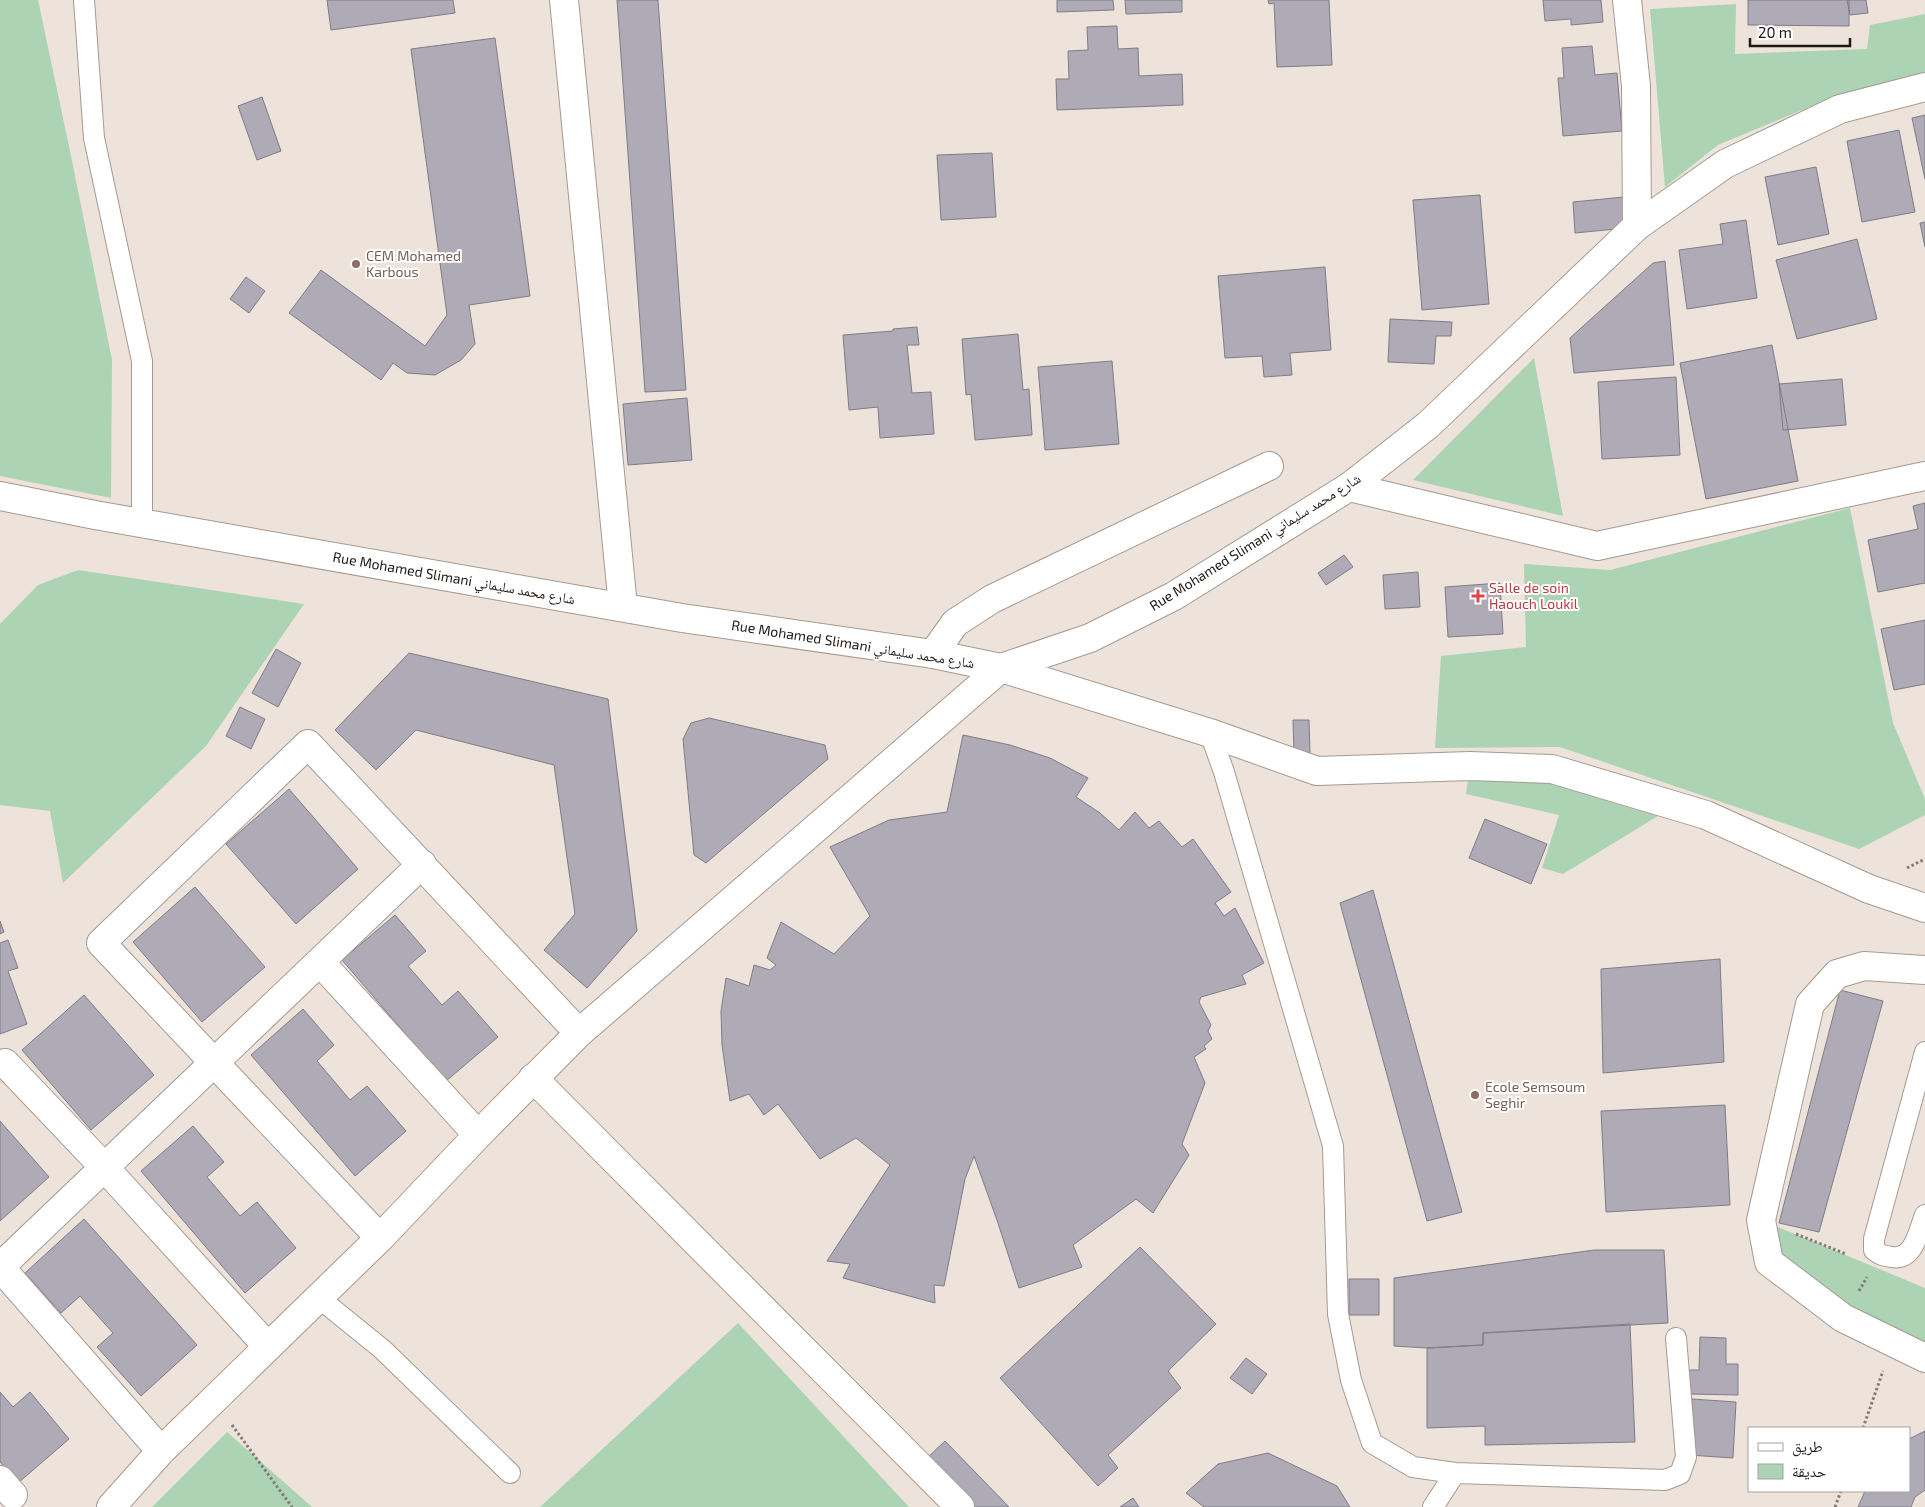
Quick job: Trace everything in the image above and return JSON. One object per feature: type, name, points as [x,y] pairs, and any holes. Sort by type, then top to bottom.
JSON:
[{"type":"street","points":[[564,0],[623,607]]},
{"type":"street","points":[[1627,0],[1636,86],[1637,226]]},
{"type":"street","name":"Rue Mohamed Slimani شارع محمد سليماني","points":[[0,496],[142,523],[682,618],[934,654],[1002,668],[1090,638],[1174,596],[1349,487],[1428,425],[1637,226],[1725,164],[1840,108],[1925,87]]},
{"type":"street","points":[[934,654],[955,623],[992,598],[1269,466]]},
{"type":"street","points":[[1349,487],[1597,546],[1925,476]]},
{"type":"street","points":[[111,1507],[161,1451],[380,1238],[533,1078],[579,1033],[1002,668],[1210,733],[1317,771],[1470,766],[1552,769],[1706,816],[1869,889],[1925,908]]},
{"type":"street","points":[[380,1238],[101,943],[308,744],[579,1033]]},
{"type":"street","points":[[161,1451],[0,1267],[422,864]]},
{"type":"street","points":[[320,962],[478,1135]]},
{"type":"street","points":[[1925,970],[1864,966],[1837,974],[1810,1004],[1761,1220],[1769,1262],[1843,1318],[1925,1358]]},
{"type":"street","points":[[5,1064],[105,1168],[268,1346]]},
{"type":"street","points":[[533,1078],[960,1507]]},
{"type":"lane","points":[[84,0],[94,138],[142,361],[142,523]]},
{"type":"lane","points":[[1210,733],[1224,772],[1334,1146],[1338,1314],[1351,1380],[1372,1443],[1413,1467],[1455,1473],[1665,1480],[1680,1474],[1686,1457],[1676,1338]]},
{"type":"lane","points":[[1925,1052],[1874,1239],[1874,1250],[1877,1260],[1905,1256],[1911,1249],[1925,1215]]},
{"type":"lane","points":[[319,1298],[382,1349],[510,1474]]},
{"type":"lane","points":[[1433,1507],[1455,1473]]},
{"type":"path","points":[[1761,1220],[1877,1260],[1843,1318]]},
{"type":"path","points":[[1863,1427],[1892,1342]]},
{"type":"path","points":[[215,1400],[292,1507]]},
{"type":"path","points":[[1836,1507],[1841,1492]]},
{"type":"green space","points":[[0,0],[38,0],[112,360],[111,498],[0,476]]},
{"type":"green space","points":[[1736,4],[1735,54],[1867,49],[1870,25],[1925,14],[1925,73],[1831,98],[1718,145],[1665,187],[1650,9]]},
{"type":"green space","points":[[1534,358],[1563,516],[1413,480]]},
{"type":"green space","points":[[1850,508],[1893,723],[1925,799],[1925,815],[1859,849],[1560,747],[1435,748],[1441,656],[1526,647],[1524,564],[1610,570]]},
{"type":"green space","points":[[78,570],[304,604],[206,746],[63,883],[50,811],[0,805],[0,624],[38,585]]},
{"type":"green space","points":[[1470,766],[1676,805],[1563,874],[1542,868],[1559,815],[1466,794]]},
{"type":"green space","points":[[1761,1220],[1925,1288],[1925,1358],[1769,1262]]},
{"type":"green space","points":[[738,1323],[909,1507],[540,1507]]},
{"type":"green space","points":[[227,1432],[312,1507],[152,1507]]},
{"type":"building","points":[[327,0],[453,0],[455,13],[331,30]]},
{"type":"building","points":[[617,0],[658,0],[686,390],[645,392]]},
{"type":"building","points":[[1057,0],[1113,0],[1114,10],[1057,12]]},
{"type":"building","points":[[1125,0],[1182,0],[1182,12],[1126,14]]},
{"type":"building","points":[[1268,0],[1329,0],[1332,65],[1277,67],[1274,3],[1269,4]]},
{"type":"building","points":[[1543,0],[1601,0],[1603,22],[1571,25],[1571,19],[1545,21]]},
{"type":"building","points":[[1748,0],[1849,0],[1849,26],[1748,25]]},
{"type":"building","points":[[1847,0],[1866,0],[1868,13],[1850,15]]},
{"type":"building","points":[[1117,26],[1118,49],[1138,48],[1139,76],[1182,74],[1183,105],[1057,110],[1056,79],[1069,79],[1068,51],[1088,50],[1087,27]]},
{"type":"building","points":[[495,38],[530,296],[469,305],[475,344],[461,360],[435,375],[407,373],[393,363],[381,380],[289,313],[321,270],[425,346],[447,315],[411,49]]},
{"type":"building","points":[[1592,46],[1595,75],[1617,73],[1622,131],[1563,136],[1558,78],[1564,78],[1562,48]]},
{"type":"building","points":[[262,97],[281,151],[257,160],[238,106]]},
{"type":"building","points":[[1925,115],[1925,179],[1912,118]]},
{"type":"building","points":[[1899,130],[1915,212],[1862,222],[1847,141]]},
{"type":"building","points":[[992,153],[996,217],[941,220],[937,155]]},
{"type":"building","points":[[1816,167],[1829,234],[1778,245],[1765,177]]},
{"type":"building","points":[[1480,195],[1489,304],[1422,310],[1413,200]]},
{"type":"building","points":[[1624,197],[1626,228],[1575,233],[1573,202]]},
{"type":"building","points":[[1746,220],[1757,298],[1687,309],[1679,250],[1723,244],[1720,224]]},
{"type":"building","points":[[1925,222],[1925,247],[1920,223]]},
{"type":"building","points":[[1857,239],[1877,319],[1797,339],[1776,260]]},
{"type":"building","points":[[1665,261],[1674,365],[1574,373],[1570,338],[1653,263]]},
{"type":"building","points":[[1325,267],[1331,350],[1290,353],[1292,375],[1264,377],[1262,356],[1225,358],[1218,276]]},
{"type":"building","points":[[246,277],[265,291],[249,313],[230,299]]},
{"type":"building","points":[[1390,319],[1452,322],[1451,336],[1436,336],[1434,364],[1388,362]]},
{"type":"building","points":[[917,327],[919,345],[907,345],[912,393],[931,392],[934,434],[880,438],[878,407],[849,410],[843,335]]},
{"type":"building","points":[[1018,334],[1023,390],[1029,389],[1032,435],[975,440],[971,394],[966,395],[962,339]]},
{"type":"building","points":[[1772,345],[1798,481],[1706,499],[1680,363]]},
{"type":"building","points":[[1112,361],[1119,444],[1045,450],[1038,367]]},
{"type":"building","points":[[1676,377],[1680,455],[1602,459],[1598,382]]},
{"type":"building","points":[[1842,379],[1846,425],[1783,430],[1779,384]]},
{"type":"building","points":[[687,398],[692,460],[628,465],[623,404]]},
{"type":"building","points":[[1925,503],[1925,583],[1878,592],[1868,540],[1918,529],[1913,506]]},
{"type":"building","points":[[1344,555],[1353,567],[1326,585],[1318,573]]},
{"type":"building","points":[[1418,572],[1420,607],[1385,609],[1383,575]]},
{"type":"building","points":[[1500,583],[1503,634],[1448,637],[1445,587]]},
{"type":"building","points":[[1925,620],[1925,684],[1894,690],[1881,629]]},
{"type":"building","points":[[276,649],[301,663],[278,707],[252,693]]},
{"type":"building","points":[[409,653],[608,699],[637,931],[587,988],[544,950],[575,914],[554,765],[416,730],[376,770],[335,730]]},
{"type":"building","points":[[240,707],[265,719],[251,749],[226,736]]},
{"type":"building","points":[[709,718],[825,745],[828,759],[706,863],[694,855],[683,739],[691,723]]},
{"type":"building","points":[[1293,720],[1309,720],[1310,753],[1294,754]]},
{"type":"building","points":[[963,735],[1010,745],[1050,758],[1088,778],[1076,797],[1100,813],[1119,830],[1135,812],[1149,828],[1159,821],[1182,847],[1193,839],[1231,892],[1215,903],[1224,916],[1235,908],[1264,963],[1242,975],[1246,984],[1201,997],[1199,1002],[1211,1025],[1208,1031],[1212,1039],[1204,1046],[1206,1049],[1194,1057],[1205,1083],[1182,1144],[1189,1155],[1153,1213],[1136,1199],[1073,1245],[1082,1267],[1019,1288],[974,1156],[965,1179],[944,1286],[934,1285],[935,1303],[843,1278],[850,1264],[827,1261],[890,1165],[856,1138],[820,1159],[778,1104],[764,1115],[749,1094],[730,1101],[722,1045],[721,1011],[726,978],[749,986],[754,965],[770,970],[776,965],[767,958],[781,922],[834,954],[870,916],[830,847],[889,820],[947,812]]},
{"type":"building","points":[[289,789],[358,869],[296,924],[226,844]]},
{"type":"building","points":[[1485,819],[1547,844],[1531,884],[1469,858]]},
{"type":"building","points":[[195,887],[265,967],[202,1022],[133,942]]},
{"type":"building","points":[[1373,890],[1462,1212],[1427,1221],[1340,903]]},
{"type":"building","points":[[395,915],[426,951],[408,966],[442,1005],[458,991],[498,1037],[446,1081],[342,960]]},
{"type":"building","points":[[0,921],[4,932],[0,934]]},
{"type":"building","points":[[8,940],[18,968],[8,971],[27,1024],[0,1034],[0,943]]},
{"type":"building","points":[[1720,959],[1724,1062],[1603,1073],[1601,969]]},
{"type":"building","points":[[1840,990],[1883,1001],[1819,1232],[1779,1223]]},
{"type":"building","points":[[84,995],[154,1075],[91,1130],[22,1050]]},
{"type":"building","points":[[303,1009],[334,1045],[317,1061],[350,1100],[367,1086],[406,1131],[355,1176],[251,1055]]},
{"type":"building","points":[[1725,1105],[1730,1205],[1606,1212],[1601,1111]]},
{"type":"building","points":[[0,1121],[49,1177],[0,1221]]},
{"type":"building","points":[[193,1126],[224,1162],[207,1177],[240,1216],[257,1202],[296,1248],[245,1293],[141,1171]]},
{"type":"building","points":[[84,1219],[197,1345],[141,1396],[97,1347],[113,1333],[80,1296],[61,1313],[25,1273]]},
{"type":"building","points":[[1140,1247],[1216,1324],[1168,1371],[1181,1388],[1108,1455],[1118,1468],[1098,1486],[1000,1378]]},
{"type":"building","points":[[1594,1250],[1664,1250],[1668,1323],[1483,1333],[1483,1345],[1427,1348],[1394,1346],[1394,1278]]},
{"type":"building","points":[[1349,1279],[1379,1279],[1379,1315],[1349,1315]]},
{"type":"building","points":[[1630,1324],[1635,1442],[1485,1445],[1485,1426],[1427,1428],[1427,1348],[1483,1345],[1483,1333]]},
{"type":"building","points":[[1700,1337],[1726,1338],[1726,1364],[1738,1364],[1738,1395],[1689,1394],[1689,1370],[1699,1370]]},
{"type":"building","points":[[1246,1358],[1267,1374],[1252,1394],[1230,1378]]},
{"type":"building","points":[[0,1392],[13,1407],[30,1392],[69,1439],[18,1483],[0,1462]]},
{"type":"building","points":[[1692,1399],[1736,1402],[1733,1458],[1689,1455]]},
{"type":"building","points":[[1925,1431],[1925,1490],[1915,1497],[1911,1507],[1858,1507],[1865,1492],[1910,1492],[1910,1438]]},
{"type":"building","points":[[945,1441],[1009,1507],[967,1507],[923,1462]]},
{"type":"building","points":[[1268,1453],[1337,1486],[1350,1507],[1204,1507],[1186,1493],[1218,1464]]},
{"type":"building","points":[[1133,1498],[1139,1507],[1120,1507]]},
{"type":"place","name":"CEM Mohamed Karbous","points":[[356,264]]},
{"type":"place","name":"Salle de soin Haouch Loukil","points":[[1478,596]]},
{"type":"place","name":"Ecole Semsoum Seghir","points":[[1475,1095]]}]
